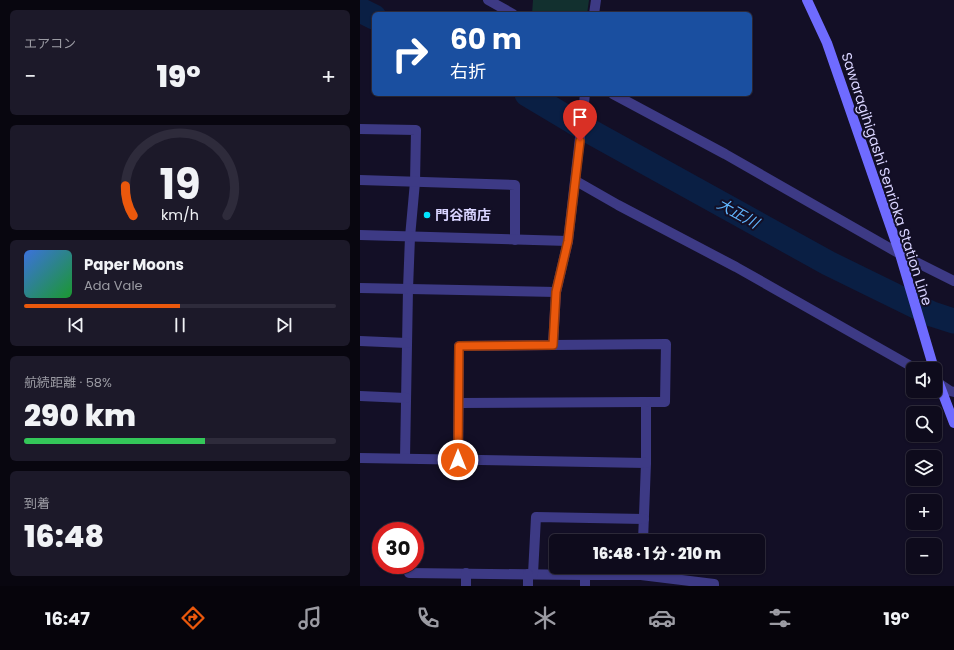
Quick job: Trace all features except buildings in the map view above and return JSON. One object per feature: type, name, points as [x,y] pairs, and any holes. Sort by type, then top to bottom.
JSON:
[{"type":"main road","name":"Sawaragihigashi Senrioka Station Line","points":[[807,0],[827,43],[900,254],[932,362]]},
{"type":"main road","points":[[942,394],[954,423]]},
{"type":"street","points":[[488,0],[509,12]]},
{"type":"street","points":[[594,12],[596,0]]},
{"type":"street","points":[[553,345],[556,292],[568,241],[585,96]]},
{"type":"street","points":[[618,96],[725,154],[900,254],[954,281]]},
{"type":"street","points":[[360,129],[416,130],[415,182],[410,237],[408,289],[405,458]]},
{"type":"street","points":[[576,177],[618,205],[736,267],[906,363]]},
{"type":"street","points":[[360,180],[516,185],[515,240]]},
{"type":"street","points":[[360,235],[568,241]]},
{"type":"street","points":[[360,288],[556,292]]},
{"type":"street","points":[[360,341],[407,343]]},
{"type":"street","points":[[458,403],[664,402],[666,344],[459,346],[458,403],[458,460]]},
{"type":"street","points":[[942,385],[954,392]]},
{"type":"street","points":[[360,396],[406,398]]},
{"type":"street","points":[[643,534],[646,463],[646,402]]},
{"type":"street","points":[[360,458],[646,463]]},
{"type":"street","points":[[528,586],[536,517],[644,519]]},
{"type":"street","points":[[424,573],[599,574]]},
{"type":"street","points":[[466,574],[466,586]]},
{"type":"street","points":[[657,574],[716,585]]},
{"type":"street","points":[[585,575],[585,586]]},
{"type":"green space","points":[[533,0],[589,0],[587,12],[532,12]]},
{"type":"waterway","name":"大正川","points":[[360,10],[372,16]]},
{"type":"waterway","name":"大正川","points":[[530,96],[584,128],[828,263],[932,314],[954,321]]},
{"type":"place","name":"門谷商店","points":[[427,215]]},
{"type":"route","points":[[458,460],[459,346],[553,345],[556,292],[568,241],[580,141]]}]
